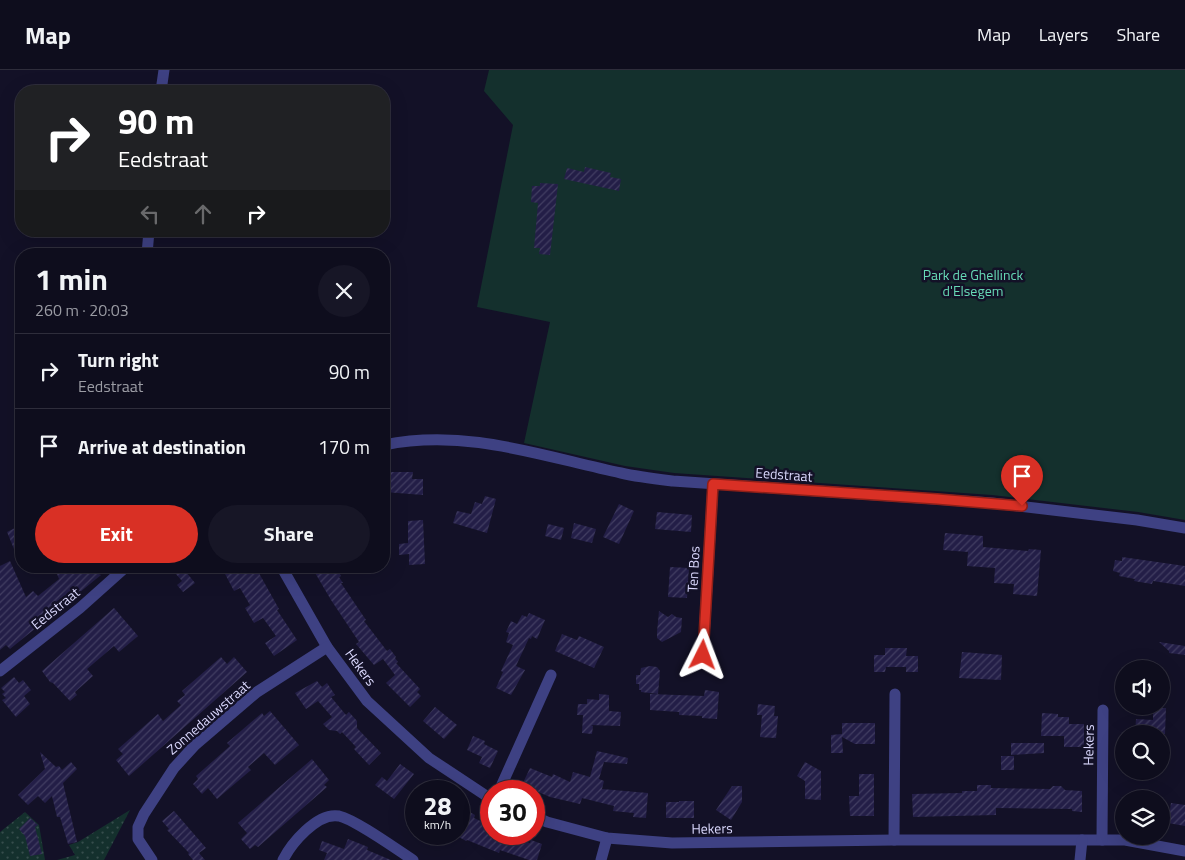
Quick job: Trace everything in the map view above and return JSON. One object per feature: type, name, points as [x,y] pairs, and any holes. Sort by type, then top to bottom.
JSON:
[{"type":"street","points":[[162,85],[164,70]]},
{"type":"street","name":"Eedstraat","points":[[390,444],[425,439],[477,442],[500,445],[623,474],[713,484],[992,503],[1137,520],[1185,528]]},
{"type":"street","name":"Ten Bos","points":[[703,655],[713,484]]},
{"type":"street","name":"Eedstraat","points":[[0,672],[80,608],[119,573]]},
{"type":"street","name":"Hekers","points":[[285,573],[327,646],[367,701],[429,758],[480,792]]},
{"type":"street","name":"Zonnedauwstraat","points":[[152,860],[138,839],[138,826],[174,768],[195,745],[257,692],[327,646]]},
{"type":"street","points":[[504,780],[552,675]]},
{"type":"street","points":[[894,840],[895,694]]},
{"type":"street","name":"Hekers","points":[[1102,840],[1103,710]]},
{"type":"street","points":[[283,860],[289,848],[308,828],[324,819],[337,816],[350,820],[413,860]]},
{"type":"street","name":"Hekers","points":[[545,821],[607,838],[672,843],[894,840],[1124,840],[1185,851]]},
{"type":"street","points":[[601,860],[607,838]]},
{"type":"street","points":[[1080,860],[1082,840]]},
{"type":"green space","name":"Park de Ghellinck d'Elsegem","points":[[489,70],[1185,70],[1185,520],[1138,512],[992,495],[674,473],[625,466],[524,443],[550,322],[477,307],[513,125],[484,91]]},
{"type":"green space","points":[[130,810],[104,860],[57,860],[75,855],[69,845],[78,842]]},
{"type":"green space","points":[[25,812],[39,825],[45,860],[0,860],[0,832]]},
{"type":"building","points":[[585,167],[611,173],[610,177],[621,179],[619,191],[564,179],[567,168],[584,172]]},
{"type":"building","points":[[540,183],[558,184],[550,255],[539,254],[540,248],[534,248],[538,203],[531,202],[532,186],[540,186]]},
{"type":"building","points":[[390,472],[413,472],[412,479],[423,479],[423,495],[390,492]]},
{"type":"building","points":[[485,496],[496,499],[487,533],[453,523],[457,511],[471,514],[475,502],[482,504]]},
{"type":"building","points":[[619,504],[634,511],[619,544],[603,537]]},
{"type":"building","points":[[657,512],[692,515],[691,532],[655,529]]},
{"type":"building","points":[[423,520],[425,564],[409,565],[409,554],[399,555],[399,544],[408,543],[408,521]]},
{"type":"building","points":[[574,523],[596,529],[592,543],[571,538]]},
{"type":"building","points":[[548,524],[564,528],[561,540],[545,536]]},
{"type":"building","points":[[15,528],[15,551],[7,532]]},
{"type":"building","points":[[945,533],[983,536],[983,547],[1028,551],[1029,549],[1041,550],[1037,596],[1013,594],[1014,584],[994,583],[995,568],[967,566],[968,552],[943,550]]},
{"type":"building","points":[[1122,557],[1185,566],[1185,586],[1153,581],[1152,584],[1119,576],[1120,573],[1113,571],[1115,560],[1122,561]]},
{"type":"building","points":[[10,561],[26,597],[33,591],[38,596],[59,579],[57,573],[100,573],[101,575],[10,649],[6,645],[0,650],[0,566]]},
{"type":"building","points":[[670,567],[689,568],[687,598],[668,597]]},
{"type":"building","points":[[175,573],[187,573],[195,583],[183,592],[177,585],[182,581]]},
{"type":"building","points":[[225,573],[259,573],[279,609],[277,610],[297,640],[274,656],[265,643],[276,636],[263,618],[254,623],[245,608],[250,605],[240,588],[234,591]]},
{"type":"building","points":[[315,573],[340,573],[341,576],[339,577],[343,583],[341,583],[366,620],[364,621],[387,651],[390,649],[396,657],[398,662],[396,663],[420,689],[417,692],[421,696],[410,707],[386,683],[395,675],[383,659],[374,665],[356,644],[359,642]]},
{"type":"building","points":[[114,608],[138,636],[119,652],[114,646],[87,669],[93,676],[75,692],[77,695],[70,701],[50,682],[42,671]]},
{"type":"building","points":[[659,611],[668,617],[672,614],[682,618],[681,632],[662,642],[657,638]]},
{"type":"building","points":[[529,613],[545,620],[537,639],[532,636],[531,639],[529,638],[516,666],[525,670],[511,695],[496,688],[503,672],[501,671],[513,645],[506,642],[509,633],[506,632],[511,621],[517,624],[522,615],[527,617]]},
{"type":"building","points":[[562,634],[577,640],[579,636],[604,647],[594,668],[555,651]]},
{"type":"building","points":[[1159,642],[1185,646],[1185,655],[1169,653]]},
{"type":"building","points":[[885,648],[907,648],[906,656],[918,656],[918,672],[906,672],[906,667],[886,667],[885,672],[874,672],[874,655],[885,655]]},
{"type":"building","points":[[962,652],[1002,655],[1001,680],[959,678]]},
{"type":"building","points":[[221,657],[227,664],[234,657],[247,672],[129,776],[116,760],[123,754],[118,749],[158,714],[163,721],[181,705],[177,701],[185,695],[182,691]]},
{"type":"building","points":[[657,667],[660,671],[658,694],[641,692],[639,684],[636,684],[636,675],[640,675],[641,668]]},
{"type":"building","points":[[14,677],[19,683],[23,680],[31,690],[24,696],[30,704],[16,717],[2,700],[6,698],[2,694],[5,692],[1,688]]},
{"type":"building","points":[[317,681],[322,687],[327,683],[335,695],[331,697],[346,715],[349,712],[357,721],[357,728],[381,753],[369,765],[342,732],[340,734],[337,731],[329,730],[323,724],[332,717],[318,701],[306,709],[295,693]]},
{"type":"building","points":[[705,690],[719,692],[717,719],[679,715],[679,712],[650,710],[650,694],[704,696]]},
{"type":"building","points":[[599,694],[609,695],[609,711],[621,712],[620,726],[591,725],[593,726],[592,734],[582,733],[583,715],[577,715],[578,704],[587,704],[587,699],[599,700]]},
{"type":"building","points":[[758,704],[775,706],[774,716],[778,716],[776,738],[760,737],[762,715],[757,715]]},
{"type":"building","points":[[435,707],[457,725],[444,739],[423,721]]},
{"type":"building","points":[[270,711],[299,745],[275,765],[264,753],[248,767],[251,770],[217,799],[208,788],[202,794],[193,784],[198,779],[196,776],[230,746],[227,743],[262,713],[264,716]]},
{"type":"building","points":[[1042,713],[1058,714],[1058,717],[1069,717],[1069,724],[1084,724],[1084,747],[1064,747],[1064,736],[1041,736]]},
{"type":"building","points":[[1153,715],[1166,715],[1165,725],[1136,725],[1136,719],[1153,720]]},
{"type":"building","points":[[842,723],[875,723],[875,744],[855,744],[842,737],[843,753],[831,753],[831,735],[842,734]]},
{"type":"building","points":[[473,736],[485,741],[484,744],[498,751],[490,768],[479,763],[482,757],[467,750]]},
{"type":"building","points":[[1011,743],[1044,743],[1044,753],[1011,755]]},
{"type":"building","points":[[597,751],[628,758],[627,764],[604,762],[599,779],[604,781],[602,789],[648,793],[646,818],[633,817],[634,813],[613,811],[614,806],[582,798],[580,804],[550,797],[545,795],[545,780],[524,780],[530,768],[552,777],[553,774],[570,782],[573,772],[590,777]]},
{"type":"building","points":[[40,752],[62,770],[71,762],[77,769],[63,783],[77,842],[68,844],[60,817],[57,817],[52,796],[45,803],[38,796],[28,805],[18,795],[45,769]]},
{"type":"building","points":[[1001,756],[1014,756],[1014,770],[1001,770]]},
{"type":"building","points":[[312,759],[329,780],[324,785],[327,787],[258,847],[255,845],[250,849],[241,839],[247,833],[238,823]]},
{"type":"building","points":[[805,762],[821,771],[821,800],[805,799],[805,781],[797,776]]},
{"type":"building","points":[[400,764],[414,774],[409,780],[405,780],[405,785],[394,799],[375,785],[382,777],[387,781]]},
{"type":"building","points":[[859,774],[874,774],[874,816],[850,816],[849,796],[859,796]]},
{"type":"building","points":[[977,785],[991,785],[991,788],[1050,789],[1053,786],[1061,786],[1065,790],[1082,791],[1082,812],[1072,811],[1072,809],[996,808],[996,815],[913,817],[912,794],[977,791]]},
{"type":"building","points":[[732,786],[742,786],[742,802],[731,820],[716,810]]},
{"type":"building","points":[[694,801],[694,818],[666,818],[666,802]]},
{"type":"building","points":[[1171,803],[1185,805],[1185,826],[1170,823]]},
{"type":"building","points":[[174,811],[206,848],[199,853],[205,860],[193,860],[189,853],[167,830],[169,829],[162,821]]},
{"type":"building","points":[[470,812],[475,815],[474,818],[480,821],[480,845],[542,845],[537,860],[529,860],[500,850],[499,853],[470,841]]},
{"type":"building","points":[[30,818],[38,825],[35,827],[42,854],[30,856],[25,836],[19,829]]},
{"type":"building","points":[[348,839],[368,847],[367,850],[391,860],[324,860],[327,853],[319,850],[322,841],[344,849]]},
{"type":"route","points":[[703,655],[713,484],[1022,506]]}]
